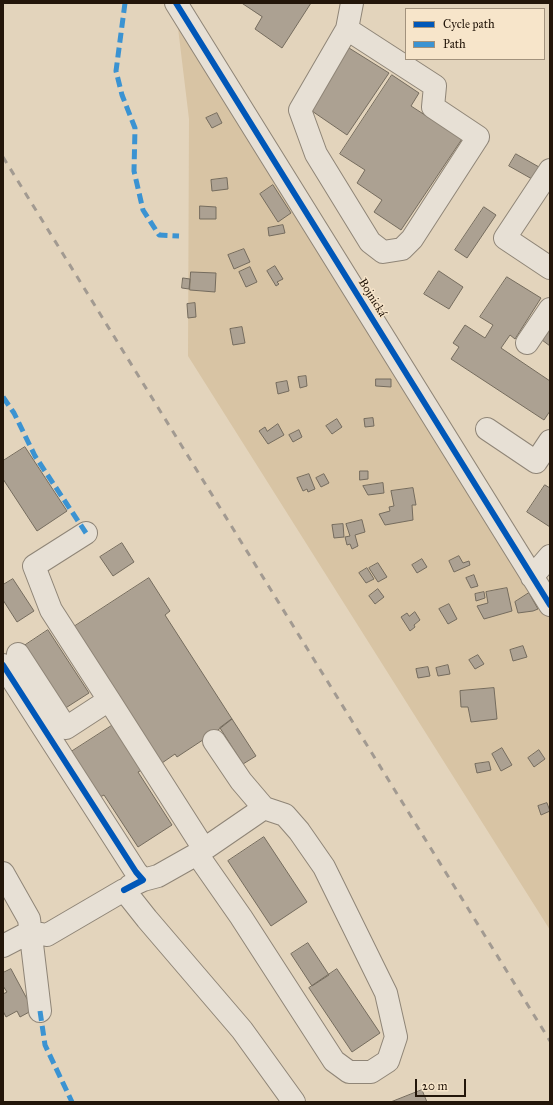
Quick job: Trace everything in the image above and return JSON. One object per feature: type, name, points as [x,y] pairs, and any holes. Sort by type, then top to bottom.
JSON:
[{"type":"street","name":"Bojnická","points":[[176,3],[550,605]]},
{"type":"street","points":[[348,29],[434,86],[433,107],[478,137],[412,239],[402,249],[383,252],[370,242],[316,154],[300,110],[348,29],[352,3]]},
{"type":"street","points":[[550,170],[505,238],[550,268]]},
{"type":"street","points":[[527,343],[550,309]]},
{"type":"street","points":[[486,428],[536,462],[550,441]]},
{"type":"street","points":[[86,533],[34,566],[50,610],[109,700],[241,917],[334,1061],[349,1072],[371,1072],[388,1061],[396,1037],[386,993],[320,861],[299,831],[285,815],[264,808],[240,781],[214,741]]},
{"type":"street","points":[[532,577],[550,556]]},
{"type":"street","points":[[11,660],[66,728],[109,700]]},
{"type":"street","points":[[11,660],[132,866],[143,880]]},
{"type":"street","points":[[3,946],[30,932],[47,935],[124,890],[143,880],[158,876],[201,852],[264,808]]},
{"type":"street","points":[[3,873],[29,919],[40,1011]]},
{"type":"street","points":[[124,890],[242,1030],[294,1102]]},
{"type":"shaded area","points":[[175,3],[550,614],[550,930],[188,356],[189,119]]},
{"type":"building","points":[[242,3],[311,3],[282,48],[255,29],[262,17]]},
{"type":"building","points":[[349,48],[389,73],[347,135],[309,109]]},
{"type":"building","points":[[392,75],[419,93],[411,106],[462,139],[401,230],[374,212],[382,200],[357,183],[365,170],[340,154]]},
{"type":"building","points":[[217,113],[222,123],[212,128],[206,118]]},
{"type":"building","points":[[516,154],[539,167],[532,179],[509,166]]},
{"type":"building","points":[[227,178],[228,189],[212,191],[211,180]]},
{"type":"building","points":[[273,185],[291,213],[278,222],[260,194]]},
{"type":"building","points":[[200,206],[216,207],[216,219],[200,219]]},
{"type":"building","points":[[484,207],[496,215],[467,258],[455,250]]},
{"type":"building","points":[[283,225],[285,233],[269,236],[268,228]]},
{"type":"building","points":[[244,249],[250,262],[234,269],[228,255]]},
{"type":"building","points":[[275,266],[283,279],[277,282],[279,284],[276,286],[267,271]]},
{"type":"building","points":[[250,267],[257,282],[246,287],[239,272]]},
{"type":"building","points":[[439,271],[463,287],[449,309],[424,294]]},
{"type":"building","points":[[191,272],[216,273],[215,292],[190,290]]},
{"type":"building","points":[[507,277],[541,298],[515,339],[510,335],[501,348],[550,381],[550,411],[544,420],[451,359],[459,347],[453,343],[465,325],[485,338],[493,325],[480,317]]},
{"type":"building","points":[[183,278],[190,279],[189,289],[182,288]]},
{"type":"building","points":[[195,303],[196,317],[188,318],[187,304]]},
{"type":"building","points":[[242,327],[245,343],[233,345],[230,329]]},
{"type":"building","points":[[550,328],[550,346],[542,340]]},
{"type":"building","points":[[306,376],[307,386],[300,388],[298,377]]},
{"type":"building","points":[[376,379],[391,379],[391,387],[376,386]]},
{"type":"building","points":[[287,381],[289,391],[278,394],[276,383]]},
{"type":"building","points":[[373,418],[374,426],[365,427],[364,419]]},
{"type":"building","points":[[337,419],[342,427],[332,434],[326,426]]},
{"type":"building","points":[[278,424],[284,435],[268,444],[259,431],[265,427],[267,431]]},
{"type":"building","points":[[299,430],[302,437],[293,442],[289,435]]},
{"type":"building","points":[[25,447],[67,511],[37,531],[3,479],[3,461]]},
{"type":"building","points":[[360,471],[368,471],[368,479],[360,480]]},
{"type":"building","points":[[309,474],[315,489],[308,492],[307,489],[303,491],[297,478]]},
{"type":"building","points":[[324,474],[329,483],[321,487],[316,478]]},
{"type":"building","points":[[383,483],[384,493],[368,495],[363,486]]},
{"type":"building","points":[[545,485],[550,488],[550,527],[527,512]]},
{"type":"building","points":[[413,488],[416,505],[412,505],[413,520],[385,525],[379,514],[390,511],[389,507],[394,506],[391,491]]},
{"type":"building","points":[[362,520],[365,532],[355,535],[358,546],[352,549],[350,544],[347,545],[345,537],[350,536],[346,524]]},
{"type":"building","points":[[343,524],[344,537],[334,538],[332,525]]},
{"type":"building","points":[[122,543],[134,562],[113,576],[100,557]]},
{"type":"building","points":[[459,556],[463,563],[469,561],[470,565],[454,572],[449,561]]},
{"type":"building","points":[[422,559],[427,567],[417,573],[412,565]]},
{"type":"building","points":[[378,563],[387,577],[378,582],[369,568]]},
{"type":"building","points":[[367,568],[374,579],[366,583],[359,573]]},
{"type":"building","points":[[474,575],[478,586],[471,588],[466,578]]},
{"type":"building","points":[[149,578],[170,611],[165,615],[232,719],[177,757],[175,754],[162,763],[69,630]]},
{"type":"building","points":[[13,579],[34,611],[17,622],[3,600],[3,585]]},
{"type":"building","points":[[507,588],[512,611],[484,619],[477,606],[488,603],[486,592]]},
{"type":"building","points":[[378,589],[384,597],[375,604],[369,596]]},
{"type":"building","points":[[484,592],[485,598],[476,601],[475,594]]},
{"type":"building","points":[[529,593],[538,609],[518,613],[515,602]]},
{"type":"building","points":[[449,604],[457,619],[448,624],[439,609]]},
{"type":"building","points":[[415,612],[420,620],[410,631],[401,617],[407,613],[409,616]]},
{"type":"building","points":[[48,630],[89,693],[64,709],[24,646]]},
{"type":"building","points":[[523,646],[527,657],[513,661],[510,650]]},
{"type":"building","points":[[478,655],[484,664],[475,669],[469,660]]},
{"type":"building","points":[[448,665],[450,674],[438,676],[436,668]]},
{"type":"building","points":[[428,667],[430,676],[418,678],[416,669]]},
{"type":"building","points":[[494,688],[497,719],[471,722],[468,707],[461,707],[460,691]]},
{"type":"building","points":[[232,719],[256,756],[243,764],[220,728]]},
{"type":"building","points":[[113,725],[142,770],[138,772],[172,825],[138,847],[104,795],[100,797],[71,752]]},
{"type":"building","points":[[502,748],[512,765],[501,771],[492,754]]},
{"type":"building","points":[[539,750],[545,759],[534,767],[528,758]]},
{"type":"building","points":[[489,762],[491,770],[477,773],[475,764]]},
{"type":"building","points":[[547,803],[550,811],[541,815],[538,806]]},
{"type":"building","points":[[264,837],[307,902],[271,926],[228,861]]},
{"type":"building","points":[[308,943],[329,975],[312,986],[291,954]]},
{"type":"building","points":[[11,969],[33,1010],[20,1017],[17,1011],[6,1017],[3,1011],[3,994],[7,992],[3,986],[3,973]]},
{"type":"building","points":[[337,969],[380,1033],[352,1052],[309,988]]},
{"type":"building","points":[[422,1090],[427,1102],[391,1102]]},
{"type":"railway","points":[[3,157],[550,1041]]},
{"type":"marked path","points":[[125,3],[116,71],[122,95],[135,128],[134,171],[143,210],[159,235],[179,236]]},
{"type":"marked path","points":[[3,397],[14,413],[35,456],[86,533]]},
{"type":"marked path","points":[[40,1011],[45,1045],[72,1102]]},
{"type":"cycle path","points":[[176,3],[550,605]]},
{"type":"cycle path","points":[[3,665],[136,872],[143,880],[124,890]]}]
